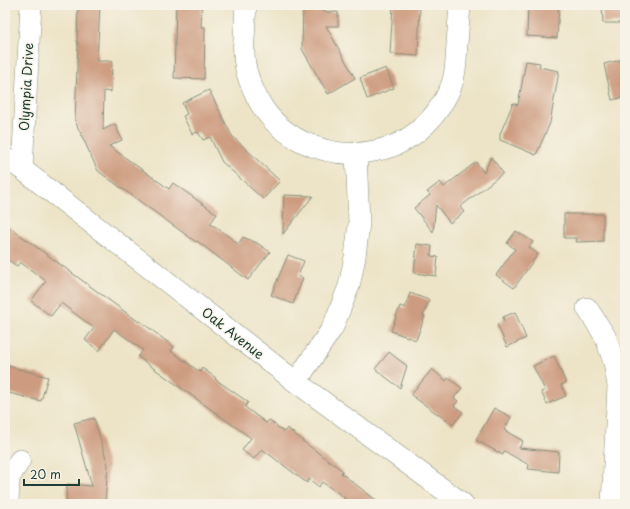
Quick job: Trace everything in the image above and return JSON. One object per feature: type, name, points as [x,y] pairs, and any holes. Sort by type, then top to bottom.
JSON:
[{"type":"street","name":"Olympia Drive","points":[[14,163],[31,5]]},
{"type":"street","points":[[246,5],[244,53],[247,74],[263,109],[277,124],[296,139],[317,148],[336,153],[364,153],[385,149],[404,141],[423,127],[440,108],[449,90],[456,69],[460,5]]},
{"type":"street","points":[[296,382],[333,327],[349,286],[355,257],[359,223],[356,153]]},
{"type":"street","name":"Oak Avenue","points":[[14,163],[296,382],[463,504]]},
{"type":"street","points":[[586,308],[605,336],[614,362],[618,386],[612,504]]},
{"type":"street","points":[[8,504],[9,478],[20,460]]},
{"type":"building","points":[[78,5],[100,5],[97,61],[112,61],[111,92],[104,91],[103,130],[115,124],[122,140],[109,146],[169,189],[173,183],[217,214],[210,224],[238,244],[243,237],[257,243],[270,252],[248,280],[197,241],[196,242],[98,171],[75,121]]},
{"type":"building","points":[[176,5],[202,5],[201,27],[205,27],[204,79],[174,78]]},
{"type":"building","points":[[303,5],[324,5],[324,12],[338,12],[338,26],[326,26],[355,78],[328,94],[302,49]]},
{"type":"building","points":[[393,5],[420,5],[418,56],[390,54]]},
{"type":"building","points":[[528,5],[559,5],[557,38],[527,36]]},
{"type":"building","points":[[602,5],[625,5],[625,23],[603,23]]},
{"type":"building","points":[[625,59],[625,97],[612,100],[604,64]]},
{"type":"building","points":[[526,61],[540,63],[539,67],[559,71],[550,123],[536,155],[500,140],[500,134],[513,103],[518,105]]},
{"type":"building","points":[[386,68],[394,88],[367,99],[360,78]]},
{"type":"building","points":[[209,90],[232,136],[280,181],[263,199],[222,162],[210,137],[203,140],[198,132],[192,134],[183,116],[187,114],[182,103]]},
{"type":"building","points":[[491,157],[503,173],[460,207],[464,212],[450,223],[436,205],[433,232],[414,208],[430,195],[427,192],[440,182],[444,187],[476,162],[484,173]]},
{"type":"building","points":[[284,195],[313,196],[283,234]]},
{"type":"building","points":[[564,214],[603,214],[603,241],[576,242],[577,238],[564,238]]},
{"type":"building","points":[[5,224],[174,347],[171,351],[200,372],[202,368],[248,402],[245,407],[266,423],[269,420],[284,432],[287,428],[343,471],[341,473],[381,504],[341,504],[345,498],[322,482],[319,487],[309,479],[307,483],[262,449],[254,459],[242,450],[251,438],[138,357],[143,350],[114,329],[99,351],[85,340],[94,328],[61,303],[51,316],[31,301],[46,281],[20,262],[17,266],[5,258]]},
{"type":"building","points":[[516,231],[533,242],[529,247],[538,254],[514,288],[496,275],[515,249],[507,243]]},
{"type":"building","points":[[417,244],[432,246],[431,256],[438,257],[436,276],[414,273]]},
{"type":"building","points":[[288,255],[304,261],[298,276],[303,278],[293,304],[271,295]]},
{"type":"building","points":[[410,293],[429,300],[416,340],[391,331],[400,306],[405,308]]},
{"type":"building","points":[[515,312],[526,338],[507,347],[497,324],[504,321],[503,317]]},
{"type":"building","points":[[389,352],[407,366],[400,388],[375,369]]},
{"type":"building","points":[[554,356],[566,383],[561,385],[566,396],[547,404],[541,392],[545,390],[533,366]]},
{"type":"building","points":[[8,366],[48,377],[41,401],[5,392],[5,379]]},
{"type":"building","points":[[432,369],[446,381],[448,378],[462,388],[454,398],[458,401],[454,406],[463,412],[453,425],[411,395]]},
{"type":"building","points":[[494,408],[511,417],[504,430],[523,441],[519,448],[559,452],[558,472],[528,469],[529,465],[504,451],[503,455],[476,440]]},
{"type":"building","points":[[94,418],[108,465],[105,504],[66,504],[67,484],[92,486],[74,423]]}]
